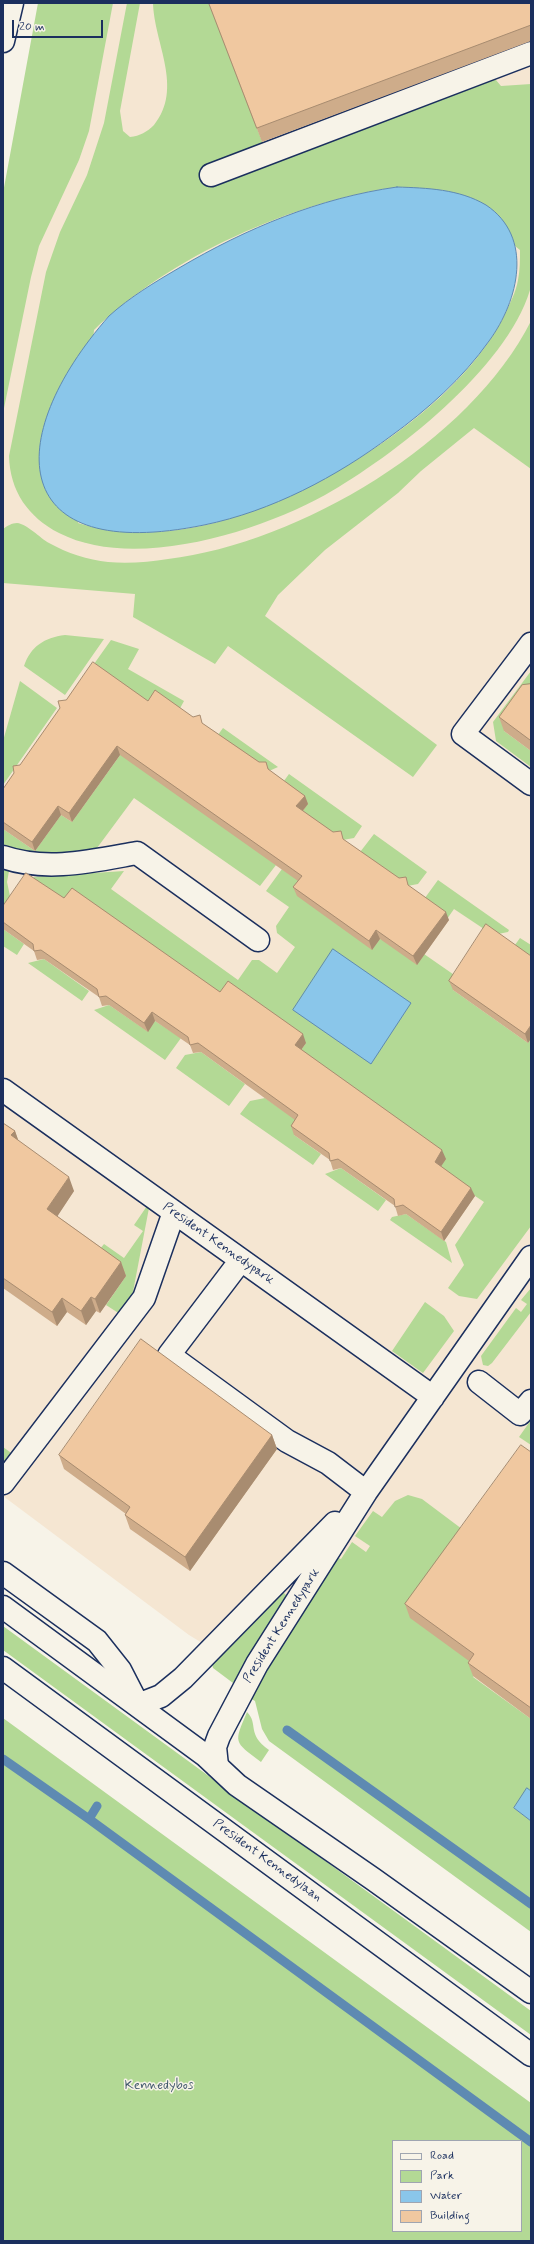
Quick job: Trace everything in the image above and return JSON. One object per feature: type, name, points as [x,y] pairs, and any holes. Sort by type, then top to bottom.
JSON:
[{"type":"street","points":[[3,41],[12,3]]},
{"type":"street","points":[[211,175],[531,53]]},
{"type":"street","points":[[531,644],[462,734],[531,784]]},
{"type":"street","points":[[3,857],[26,863],[50,865],[136,854],[258,940]]},
{"type":"street","name":"President Kennedypark","points":[[3,1090],[433,1397]]},
{"type":"street","points":[[3,1483],[144,1298],[174,1212]]},
{"type":"street","name":"President Kennedypark","points":[[217,1766],[215,1748],[219,1736],[230,1713],[261,1658],[366,1492],[531,1257]]},
{"type":"street","points":[[241,1260],[169,1356],[287,1441],[328,1463],[366,1492]]},
{"type":"street","points":[[479,1382],[520,1414],[531,1401]]},
{"type":"street","name":"President Kennedypark","points":[[138,1705],[161,1696],[183,1678],[366,1492]]},
{"type":"street","points":[[3,1573],[97,1641],[120,1670],[138,1705]]},
{"type":"street","points":[[3,1607],[138,1705],[217,1766],[237,1785],[373,1879],[531,1992]]},
{"type":"street","name":"President Kennedylaan","points":[[3,1668],[531,2055]]},
{"type":"shaded area","points":[[62,3],[531,3],[531,1869],[275,1687],[189,1635],[3,1496],[3,348]]},
{"type":"green space","points":[[38,3],[113,3],[89,131],[79,160],[39,246],[31,277],[3,413],[3,193]]},
{"type":"green space","points":[[127,3],[140,3],[120,111],[123,131],[130,137],[137,136],[149,130],[154,125],[163,111],[167,96],[165,65],[153,3],[209,3],[263,144],[480,61],[501,86],[531,84],[532,278],[530,290],[517,320],[498,350],[473,379],[444,408],[414,434],[383,458],[353,478],[325,495],[297,509],[230,534],[157,548],[122,548],[89,544],[59,533],[38,519],[23,502],[13,481],[9,456],[46,272],[60,232],[87,175],[104,123]],"holes":[[[397,187],[447,191],[520,250],[518,280],[509,306],[484,349],[455,383],[420,414],[382,444],[341,469],[299,491],[257,509],[218,522],[166,531],[130,532],[78,523],[94,330],[124,303],[158,279],[196,256],[235,236],[276,219],[317,205],[357,194]]]},
{"type":"green space","points":[[531,321],[531,469],[474,428],[421,471],[398,493],[325,550],[278,595],[265,616],[437,745],[413,777],[228,646],[215,664],[133,617],[135,594],[3,583],[3,529],[17,523],[29,528],[49,543],[78,556],[93,560],[123,563],[168,559],[219,549],[272,532],[325,509],[376,479],[424,445],[467,407],[503,365]]},
{"type":"green space","points":[[65,635],[104,639],[65,695],[24,666],[30,653],[39,644],[51,638]]},
{"type":"green space","points":[[111,640],[139,649],[128,669],[184,701],[178,712],[153,706],[94,664]]},
{"type":"green space","points":[[531,671],[531,699],[504,731],[531,751],[531,767],[496,741],[493,722]]},
{"type":"green space","points":[[20,681],[57,708],[3,785],[3,741]]},
{"type":"green space","points":[[223,728],[278,767],[269,771],[215,739]]},
{"type":"green space","points":[[128,744],[276,848],[268,859],[276,865],[260,886],[134,798],[97,848],[61,854],[37,854],[14,849],[3,844],[3,829],[35,851],[61,815],[72,822]]},
{"type":"green space","points":[[289,774],[362,826],[354,838],[337,841],[299,815],[281,785]]},
{"type":"green space","points":[[374,834],[427,872],[418,884],[402,887],[357,856]]},
{"type":"green space","points":[[3,869],[9,871],[7,882],[10,896],[3,917]]},
{"type":"green space","points":[[282,869],[305,885],[372,949],[380,939],[424,954],[460,979],[453,990],[528,1043],[531,1039],[531,1226],[477,1299],[459,1296],[448,1288],[464,1265],[455,1245],[484,1202],[438,1171],[445,1159],[298,1054],[306,1043],[223,1001],[67,908],[33,877],[124,871],[111,889],[238,980],[252,960],[259,960],[277,973],[295,947],[277,933],[276,926],[289,907],[266,891]]},
{"type":"green space","points":[[438,880],[509,930],[508,932],[493,935],[454,909],[447,919],[422,902]]},
{"type":"green space","points":[[3,929],[24,944],[17,955],[3,946]]},
{"type":"green space","points":[[520,938],[531,945],[531,962],[512,949]]},
{"type":"green space","points":[[44,959],[89,991],[82,1001],[28,963]]},
{"type":"green space","points":[[109,1005],[147,1031],[155,1021],[181,1038],[165,1060],[94,1010]]},
{"type":"green space","points":[[201,1052],[245,1084],[229,1106],[176,1068],[185,1055]]},
{"type":"green space","points":[[265,1098],[302,1124],[294,1135],[321,1154],[313,1165],[240,1114],[250,1101]]},
{"type":"green space","points":[[341,1168],[386,1200],[378,1211],[325,1174]]},
{"type":"green space","points":[[147,1206],[149,1208],[132,1297],[120,1314],[106,1305],[126,1276],[96,1254],[104,1244],[124,1258],[143,1231],[134,1225]]},
{"type":"green space","points":[[406,1214],[446,1242],[452,1263],[390,1220],[392,1217]]},
{"type":"green space","points":[[531,1288],[531,1312],[492,1363],[488,1366],[483,1365],[481,1356],[516,1308],[521,1312],[527,1304],[521,1300]]},
{"type":"green space","points":[[425,1302],[444,1316],[454,1331],[423,1373],[392,1351]]},
{"type":"green space","points":[[531,1420],[531,1445],[519,1437]]},
{"type":"green space","points":[[3,1447],[14,1455],[3,1469]]},
{"type":"green space","points":[[408,1495],[422,1499],[470,1535],[479,1668],[473,1677],[531,1719],[531,1791],[528,1789],[514,1808],[531,1821],[531,1932],[269,1741],[262,1729],[255,1701],[250,1698],[336,1557],[341,1559],[352,1542],[366,1552],[370,1546],[355,1536],[373,1511],[382,1517],[395,1501]]},
{"type":"green space","points":[[282,1591],[288,1597],[233,1683],[213,1668],[212,1664],[274,1593]]},
{"type":"green space","points":[[3,1626],[531,2011],[531,2035],[3,1650]]},
{"type":"green space","points":[[247,1712],[252,1721],[255,1734],[262,1744],[269,1750],[261,1762],[245,1750],[239,1741],[238,1736]]},
{"type":"green space","name":"Kennedybos","points":[[3,1718],[531,2103],[531,2241],[3,2241]]},
{"type":"water","points":[[397,187],[443,190],[465,196],[486,205],[501,218],[511,234],[516,251],[517,270],[514,288],[508,307],[499,325],[479,355],[444,393],[404,426],[370,451],[326,478],[279,501],[229,519],[204,525],[139,533],[92,527],[60,509],[42,482],[40,447],[50,407],[74,362],[109,316],[134,296],[170,273],[205,253],[257,228],[312,207],[368,192]]},
{"type":"water","points":[[333,949],[411,1003],[371,1064],[293,1010]]},
{"type":"water","points":[[527,1788],[531,1791],[531,1821],[514,1808]]},
{"type":"building","points":[[209,3],[531,3],[531,25],[257,128]]},
{"type":"building","points":[[93,662],[148,701],[155,690],[193,717],[200,715],[202,723],[259,762],[266,762],[268,769],[305,796],[296,806],[333,832],[341,831],[343,839],[399,878],[406,877],[408,885],[446,912],[413,956],[376,930],[369,941],[293,887],[302,876],[117,746],[69,813],[58,806],[32,842],[3,822],[3,789],[14,773],[13,766],[20,765],[60,708],[58,701],[66,700]]},
{"type":"building","points":[[531,684],[530,740],[499,717],[522,685]]},
{"type":"building","points":[[26,873],[64,898],[72,888],[220,992],[228,981],[303,1034],[295,1045],[442,1150],[435,1162],[471,1188],[441,1232],[403,1205],[395,1207],[394,1199],[338,1159],[330,1161],[329,1153],[291,1126],[298,1115],[198,1043],[190,1045],[188,1037],[152,1012],[144,1023],[106,996],[99,997],[97,989],[41,950],[34,951],[33,944],[3,922],[3,906]]},
{"type":"building","points":[[486,924],[531,956],[531,1025],[525,1034],[449,981]]},
{"type":"building","points":[[3,1123],[15,1131],[11,1135],[69,1177],[47,1209],[121,1262],[95,1299],[91,1297],[81,1311],[62,1298],[52,1312],[3,1278]]},
{"type":"building","points":[[141,1339],[272,1435],[185,1557],[125,1515],[130,1507],[59,1455]]},
{"type":"building","points":[[521,1445],[531,1452],[531,1708],[468,1663],[474,1654],[405,1604]]},
{"type":"waterway","points":[[287,1730],[531,1904]]},
{"type":"waterway","points":[[3,1759],[89,1819],[531,2142]]},
{"type":"waterway","points":[[89,1819],[97,1806]]}]
